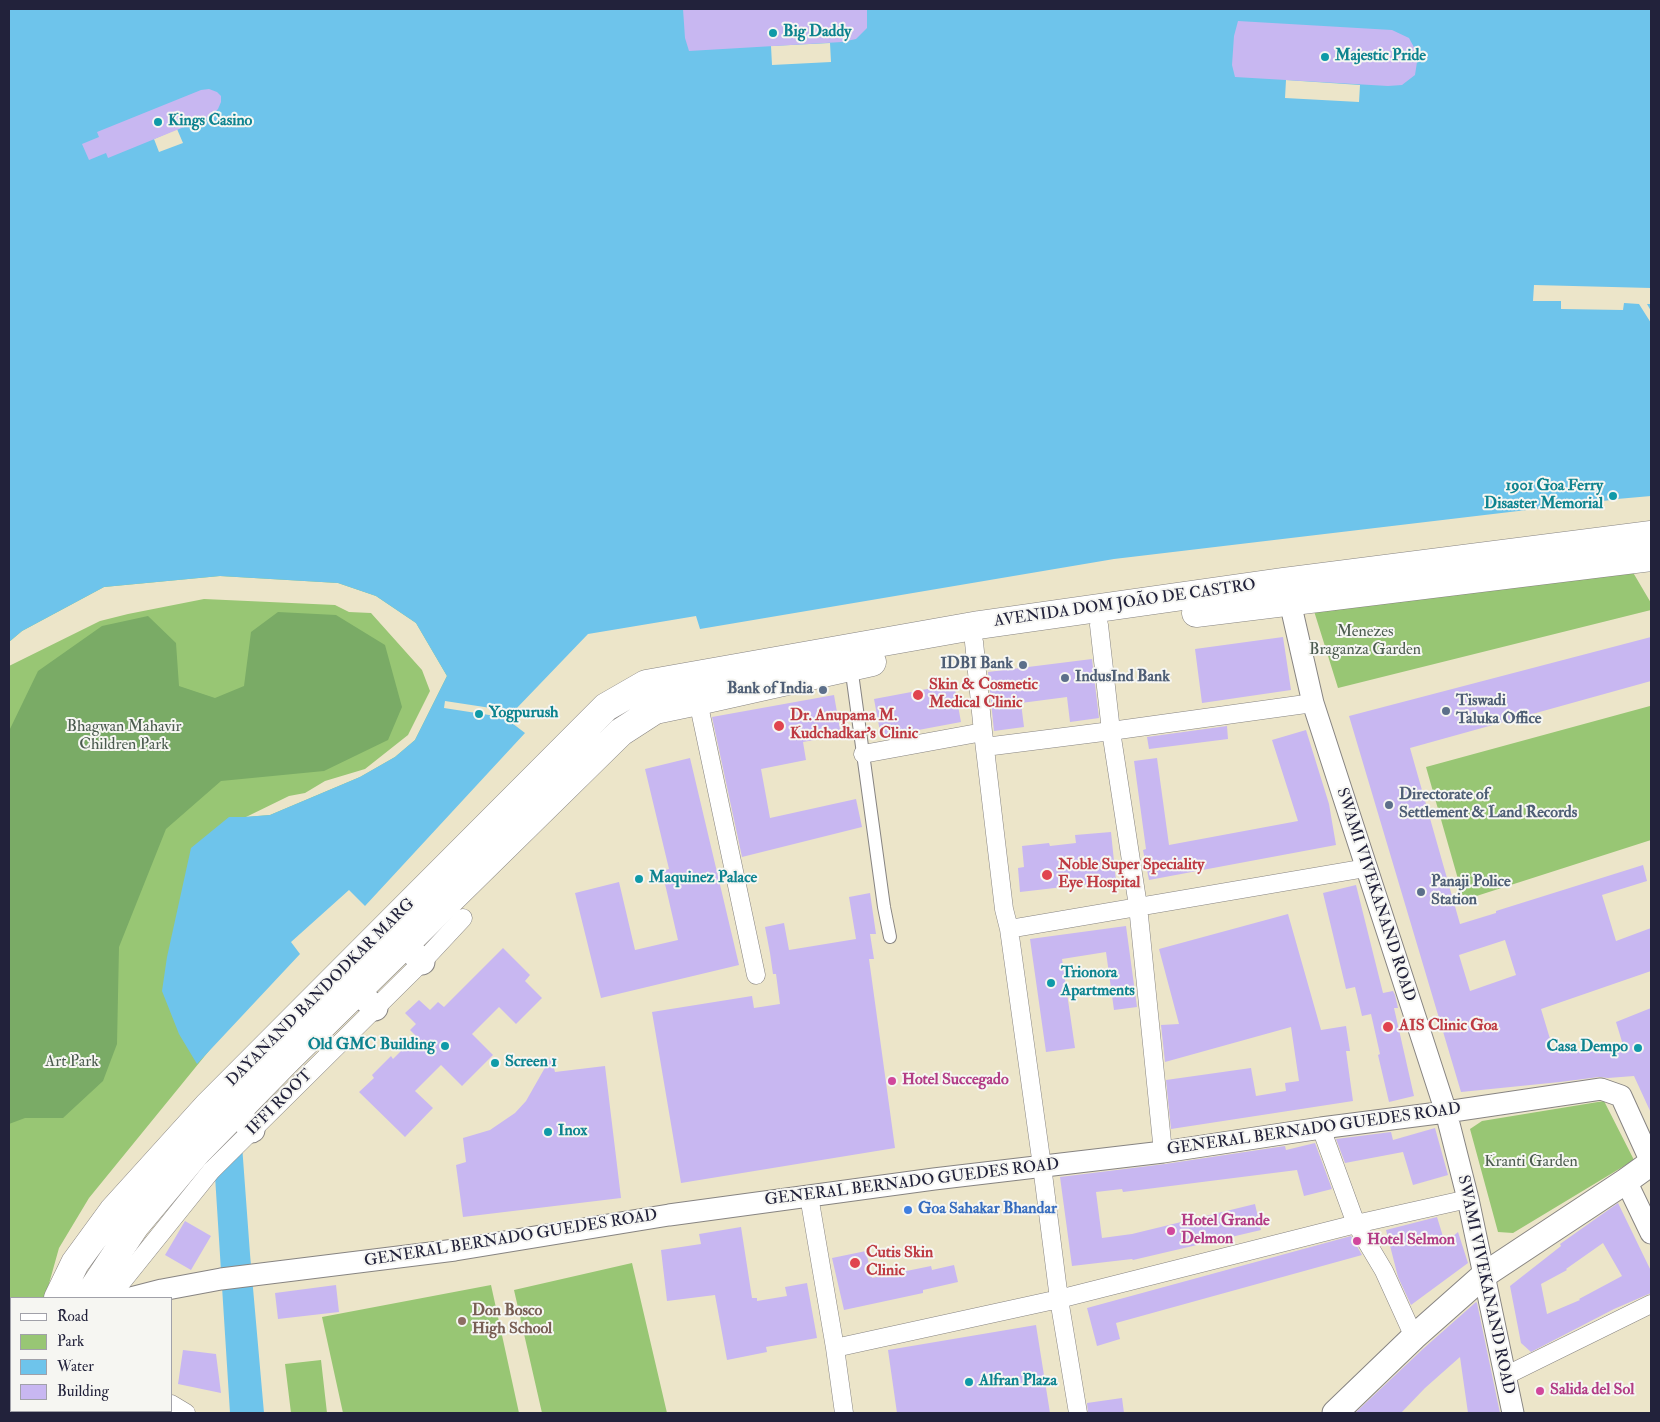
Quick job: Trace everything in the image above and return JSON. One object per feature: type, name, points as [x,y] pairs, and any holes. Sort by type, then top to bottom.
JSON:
[{"type":"main road","name":"AVENIDA DOM JOÃO DE CASTRO","points":[[606,707],[646,684],[980,624],[1286,592],[1649,550]]},
{"type":"main road","name":"AVENIDA DOM JOÃO DE CASTRO","points":[[231,1118],[366,999],[413,953],[621,732],[655,710],[850,666],[974,642],[1099,624],[1286,592]]},
{"type":"main road","name":"DAYANAND BANDODKAR MARG","points":[[58,1297],[75,1263],[112,1211],[190,1143],[231,1118],[606,707]]},
{"type":"main road","name":"DAYANAND BANDODKAR MARG","points":[[88,1297],[190,1143]]},
{"type":"main road","points":[[1335,1413],[1414,1337],[1484,1275],[1626,1181],[1651,1162]]},
{"type":"street","name":"SWAMI VIVEKANAND ROAD","points":[[1286,592],[1313,703],[1446,1112],[1468,1199],[1513,1413]]},
{"type":"street","points":[[1099,624],[1111,732],[1138,906],[1163,1152]]},
{"type":"street","points":[[974,642],[1003,899],[1009,929],[1059,1299],[1078,1413]]},
{"type":"street","points":[[850,666],[884,907],[890,937]]},
{"type":"street","points":[[698,701],[756,975]]},
{"type":"street","points":[[863,754],[984,740],[1111,732],[1313,703]]},
{"type":"street","points":[[1009,929],[1366,868]]},
{"type":"street","points":[[413,953],[463,918]]},
{"type":"street","name":"GENERAL BERNADO GUEDES ROAD","points":[[135,1297],[221,1279],[456,1250],[669,1215],[1163,1152],[1601,1089],[1621,1096],[1651,1162]]},
{"type":"street","name":"IFFI ROOT","points":[[110,1297],[211,1171],[231,1118]]},
{"type":"street","points":[[1321,1128],[1356,1224],[1384,1271],[1414,1337]]},
{"type":"street","points":[[1626,1181],[1651,1233]]},
{"type":"street","points":[[809,1196],[844,1413]]},
{"type":"street","points":[[835,1348],[1059,1299],[1356,1224],[1468,1199]]},
{"type":"street","points":[[1505,1376],[1651,1304]]},
{"type":"street","points":[[172,1405],[186,1413]]},
{"type":"green space","name":"Art Park","points":[[631,456],[208,1052],[89,1198],[59,1248],[45,1297],[10,1297],[10,1412],[12,1413],[9,1413],[9,666],[100,621],[204,599],[335,605],[349,612],[371,613],[422,670],[430,691],[408,735],[365,769],[325,781],[305,793],[289,796],[246,817],[270,815],[360,777],[395,757],[415,740],[447,676],[416,623],[376,596],[338,583],[220,576],[104,587],[22,631],[9,642],[9,580]]},
{"type":"green space","name":"Menezes Braganza Garden","points":[[1631,569],[1651,603],[1651,610],[1338,688],[1314,611]]},
{"type":"green space","name":"Bhagwan Mahavir Children Park","points":[[278,612],[336,615],[385,645],[402,707],[388,740],[324,771],[221,781],[166,829],[119,947],[117,1044],[103,1081],[63,1118],[25,1118],[9,1124],[9,731],[38,671],[102,626],[148,616],[176,643],[179,686],[215,698],[244,686],[251,632]]},
{"type":"green space","points":[[1650,706],[1651,840],[1464,900],[1426,767]]},
{"type":"green space","name":"Kranti Garden","points":[[1604,1101],[1634,1160],[1513,1233],[1498,1232],[1470,1129],[1482,1121]]},
{"type":"green space","points":[[632,1263],[667,1413],[542,1413],[514,1290]]},
{"type":"green space","points":[[491,1285],[519,1413],[343,1413],[322,1317]]},
{"type":"green space","points":[[321,1360],[327,1413],[291,1413],[285,1364]]},
{"type":"water","points":[[9,9],[1651,9],[1651,496],[1617,499],[1616,493],[1611,493],[1611,500],[1114,559],[700,629],[696,616],[588,634],[514,711],[512,723],[525,733],[365,906],[349,890],[291,942],[300,954],[197,1064],[179,1034],[162,991],[167,957],[191,848],[229,817],[270,815],[360,777],[395,757],[415,740],[447,676],[416,623],[376,596],[338,583],[220,576],[104,587],[22,631],[9,642]]},
{"type":"water","points":[[242,1145],[264,1413],[230,1413],[215,1176]]},
{"type":"pier","points":[[830,43],[831,62],[772,65],[771,46]]},
{"type":"pier","points":[[1286,80],[1360,85],[1359,102],[1285,98]]},
{"type":"pier","points":[[177,129],[183,143],[159,152],[154,139]]},
{"type":"pier","points":[[1534,285],[1651,288],[1651,304],[1647,304],[1651,311],[1651,323],[1639,304],[1624,303],[1623,310],[1561,309],[1561,301],[1533,301]]},
{"type":"pier","points":[[445,701],[517,712],[515,719],[444,708]]},
{"type":"building","name":"Big Daddy","points":[[683,9],[867,9],[867,28],[856,39],[842,42],[689,51],[685,38]]},
{"type":"building","name":"Majestic Pride","points":[[1238,21],[1392,30],[1409,38],[1416,51],[1415,75],[1402,85],[1388,86],[1235,77],[1232,65],[1234,36]]},
{"type":"building","name":"Kings Casino","points":[[209,89],[221,96],[218,109],[211,116],[108,158],[106,153],[89,160],[82,144],[99,137],[97,132],[201,90]]},
{"type":"building","points":[[1283,637],[1291,690],[1202,703],[1195,649]]},
{"type":"building","points":[[1651,637],[1651,681],[1410,748],[1460,924],[1643,865],[1647,881],[1602,895],[1616,941],[1651,928],[1651,971],[1541,1009],[1554,1052],[1623,1045],[1616,1022],[1651,1008],[1651,1113],[1634,1076],[1599,1077],[1461,1092],[1349,716]],"holes":[[[1505,940],[1516,975],[1470,991],[1459,955]]]},
{"type":"building","points":[[1092,659],[1099,718],[1070,722],[1067,697],[1021,703],[1024,727],[994,731],[988,672]]},
{"type":"building","points":[[954,684],[961,722],[881,737],[874,699]]},
{"type":"building","points":[[834,695],[841,735],[803,742],[806,760],[761,769],[770,818],[856,799],[862,827],[742,857],[712,717]]},
{"type":"building","points":[[1227,726],[1228,739],[1149,749],[1147,737]]},
{"type":"building","points":[[1306,730],[1329,804],[1336,845],[1149,880],[1143,850],[1146,849],[1134,761],[1157,758],[1169,845],[1298,821],[1272,740]]},
{"type":"building","points":[[690,758],[739,965],[601,998],[575,893],[619,882],[635,950],[678,940],[662,871],[669,869],[645,769]]},
{"type":"building","points":[[1111,832],[1116,881],[1020,892],[1018,868],[1024,867],[1022,846],[1049,843],[1050,846],[1076,843],[1075,835]]},
{"type":"building","points":[[1356,885],[1383,993],[1393,991],[1395,995],[1398,1008],[1394,1008],[1414,1096],[1389,1102],[1371,1014],[1362,1016],[1355,987],[1346,989],[1323,893]]},
{"type":"building","points":[[870,893],[876,934],[870,934],[874,959],[869,959],[895,1148],[681,1183],[652,1012],[752,996],[754,1008],[780,1004],[776,974],[773,974],[765,927],[784,923],[789,950],[856,939],[849,897]]},
{"type":"building","points":[[1288,914],[1321,1030],[1346,1026],[1350,1051],[1346,1051],[1353,1101],[1171,1129],[1166,1080],[1251,1068],[1256,1096],[1286,1091],[1285,1083],[1299,1081],[1291,1027],[1165,1062],[1161,1025],[1179,1024],[1159,949]]},
{"type":"building","name":"Trionora Apartments","points":[[1126,926],[1137,1007],[1114,1010],[1106,952],[1062,959],[1075,1048],[1046,1052],[1030,939]]},
{"type":"building","name":"Old GMC Building","points":[[503,948],[530,975],[525,981],[542,998],[516,1024],[499,1007],[472,1034],[493,1055],[462,1086],[441,1065],[415,1091],[433,1108],[405,1137],[359,1092],[374,1078],[372,1075],[391,1056],[393,1059],[416,1036],[410,1030],[416,1024],[405,1013],[419,1000],[430,1010],[438,1002],[444,1007]]},
{"type":"building","name":"Inox","points":[[551,1057],[555,1072],[605,1066],[621,1198],[463,1217],[456,1165],[466,1162],[463,1138],[490,1130],[515,1113],[526,1101]]},
{"type":"building","points":[[1435,1128],[1448,1175],[1413,1185],[1403,1152],[1345,1163],[1336,1139],[1391,1132],[1393,1140]]},
{"type":"building","points":[[1315,1143],[1332,1189],[1304,1196],[1297,1170],[1123,1192],[1122,1189],[1096,1192],[1102,1238],[1132,1234],[1255,1204],[1261,1230],[1133,1260],[1072,1266],[1060,1177],[1285,1146],[1286,1150]]},
{"type":"building","points":[[1618,1203],[1651,1271],[1651,1293],[1614,1309],[1531,1352],[1521,1343],[1510,1286],[1561,1246],[1560,1244]],"holes":[[[1603,1243],[1622,1276],[1580,1300],[1547,1314],[1541,1284],[1567,1270]]]},
{"type":"building","points":[[1437,1217],[1445,1243],[1458,1232],[1468,1263],[1411,1305],[1398,1277],[1386,1230]]},
{"type":"building","points":[[185,1221],[211,1236],[191,1270],[165,1255]]},
{"type":"building","points":[[741,1227],[752,1298],[757,1298],[757,1301],[787,1296],[785,1287],[807,1283],[817,1338],[766,1347],[767,1352],[727,1360],[715,1295],[667,1301],[661,1250],[701,1244],[699,1234]]},
{"type":"building","points":[[1351,1236],[1362,1255],[1116,1323],[1120,1339],[1097,1346],[1087,1308]]},
{"type":"building","points":[[866,1251],[872,1278],[931,1266],[932,1270],[954,1265],[958,1282],[923,1290],[923,1293],[844,1310],[832,1258]]},
{"type":"building","points":[[336,1285],[339,1312],[278,1319],[275,1293]]},
{"type":"building","points":[[1476,1302],[1500,1413],[1468,1413],[1460,1357],[1425,1388],[1401,1413],[1355,1413],[1424,1348]]},
{"type":"building","name":"Alfran Plaza","points":[[1036,1325],[1050,1413],[897,1413],[888,1350]]},
{"type":"building","points":[[183,1350],[216,1354],[221,1393],[178,1384]]},
{"type":"building","points":[[1122,1398],[1124,1413],[1088,1413],[1087,1403]]},
{"type":"place","name":"Big Daddy","points":[[773,33]]},
{"type":"place","name":"Majestic Pride","points":[[1325,57]]},
{"type":"place","name":"Kings Casino","points":[[158,122]]},
{"type":"place","name":"1901 Goa Ferry Disaster Memorial","points":[[1613,496]]},
{"type":"place","name":"IDBI Bank","points":[[1023,665]]},
{"type":"place","name":"IndusInd Bank","points":[[1065,678]]},
{"type":"place","name":"Bank of India","points":[[823,690]]},
{"type":"place","name":"Skin & Cosmetic Medical Clinic","points":[[918,695]]},
{"type":"place","name":"Tiswadi Taluka Office","points":[[1446,711]]},
{"type":"place","name":"Yogpurush","points":[[479,714]]},
{"type":"place","name":"Dr. Anupama M. Kudchadkar's Clinic","points":[[779,726]]},
{"type":"place","name":"Directorate of Settlement & Land Records","points":[[1389,805]]},
{"type":"place","name":"Noble Super Speciality Eye Hospital","points":[[1047,875]]},
{"type":"place","name":"Maquinez Palace","points":[[639,879]]},
{"type":"place","name":"Panaji Police Station","points":[[1421,892]]},
{"type":"place","name":"Trionora Apartments","points":[[1051,983]]},
{"type":"place","name":"AIS Clinic Goa","points":[[1388,1027]]},
{"type":"place","name":"Old GMC Building","points":[[445,1046]]},
{"type":"place","name":"Casa Dempo","points":[[1638,1048]]},
{"type":"place","name":"Screen 1","points":[[495,1063]]},
{"type":"place","name":"Hotel Succegado","points":[[892,1081]]},
{"type":"place","name":"Inox","points":[[548,1132]]},
{"type":"place","name":"Goa Sahakar Bhandar","points":[[908,1210]]},
{"type":"place","name":"Hotel Grande Delmon","points":[[1171,1231]]},
{"type":"place","name":"Hotel Selmon","points":[[1357,1241]]},
{"type":"place","name":"Cutis Skin Clinic","points":[[855,1263]]},
{"type":"place","name":"Don Bosco High School","points":[[462,1321]]},
{"type":"place","name":"Alfran Plaza","points":[[969,1382]]},
{"type":"place","name":"Salida del Sol","points":[[1540,1391]]}]
